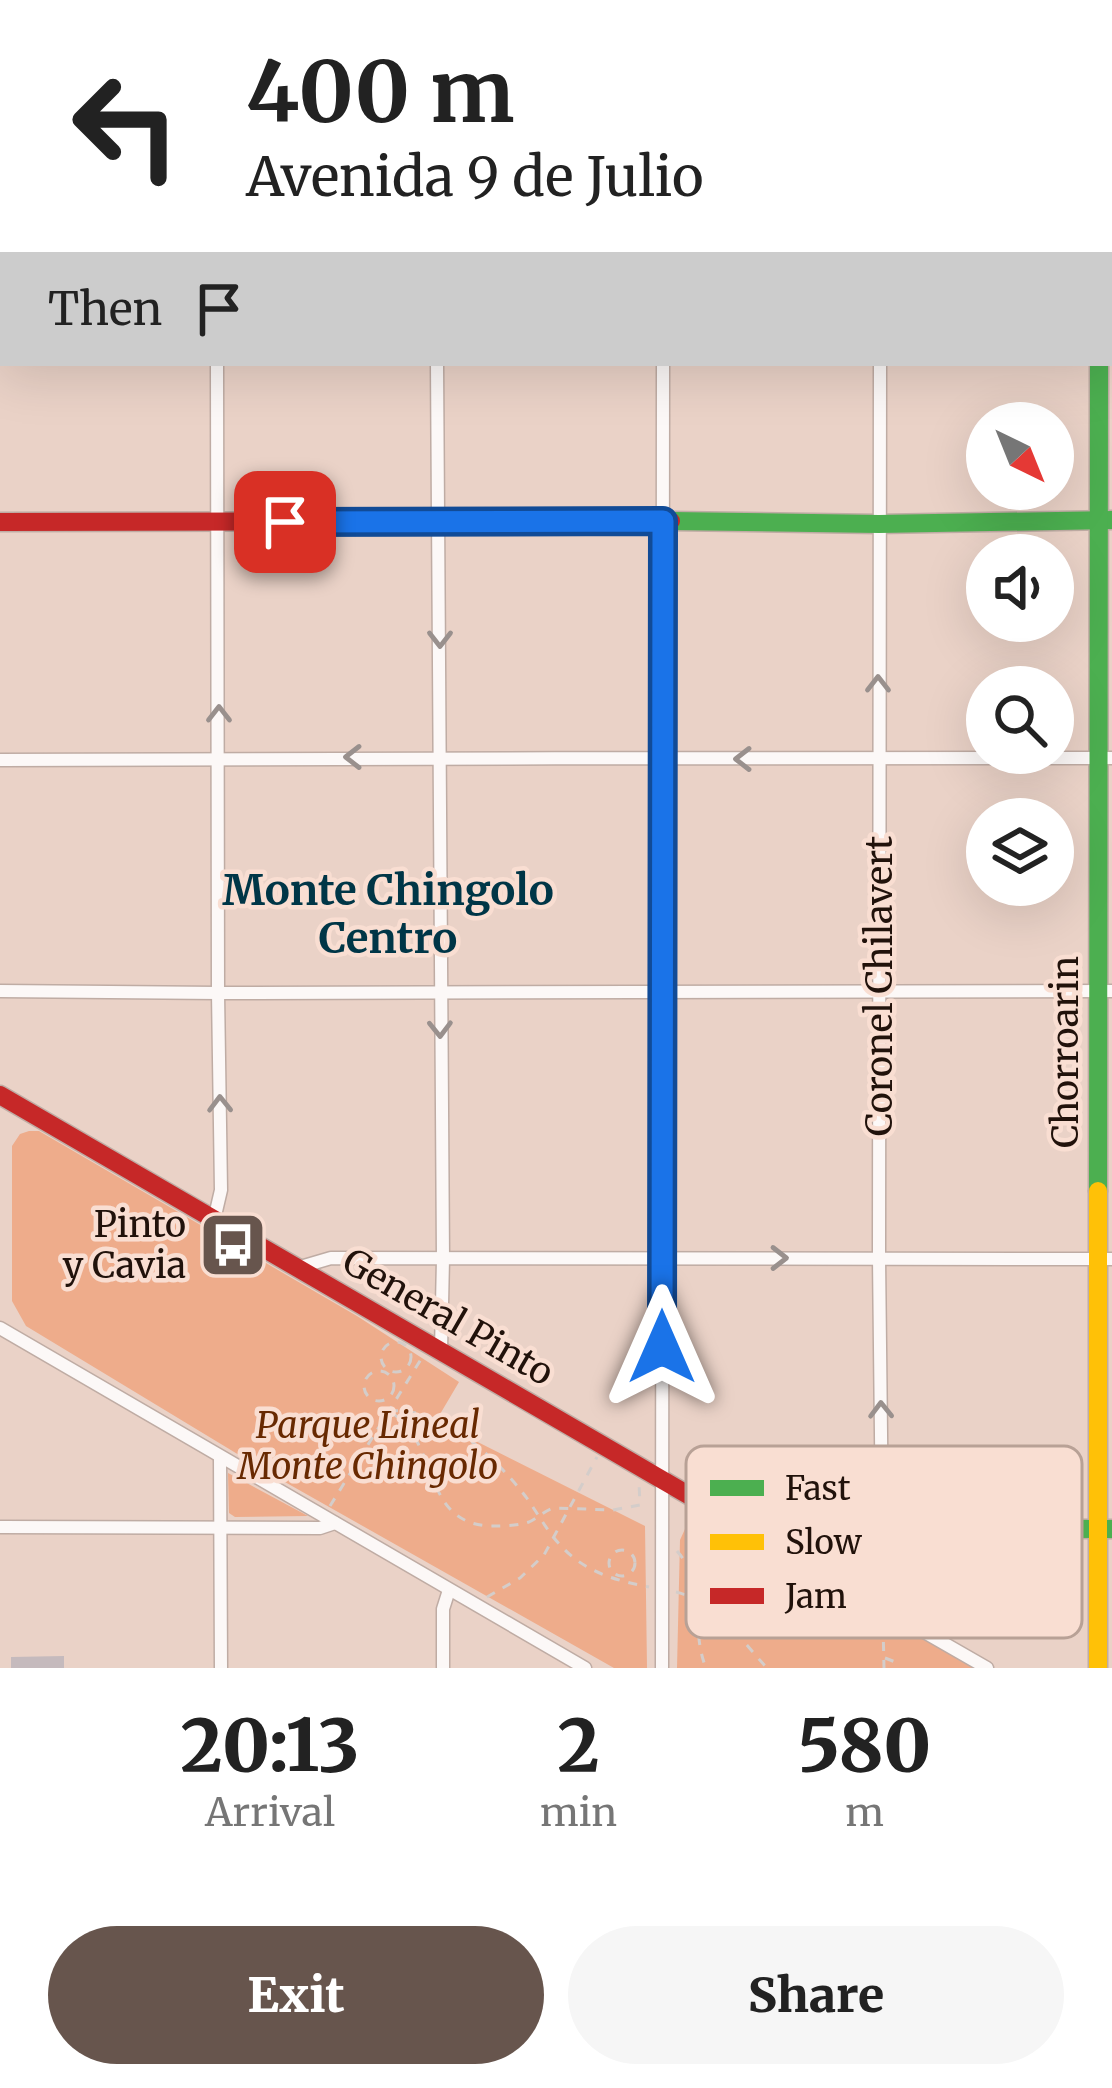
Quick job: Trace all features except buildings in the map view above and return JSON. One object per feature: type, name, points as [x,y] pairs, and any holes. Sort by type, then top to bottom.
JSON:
[{"type":"street","points":[[214,1220],[221,1190],[217,366]]},
{"type":"street","points":[[435,1347],[443,1259],[437,366]]},
{"type":"street","points":[[662,1668],[663,366]]},
{"type":"street","name":"Coronel Chilavert","points":[[880,366],[882,1446]]},
{"type":"street","name":"Chorroarin","points":[[1098,1668],[1105,1529],[1105,520],[1099,366]]},
{"type":"street","points":[[0,522],[1105,520]]},
{"type":"street","points":[[0,760],[1105,758]]},
{"type":"street","points":[[0,991],[1105,991]]},
{"type":"street","name":"General Pinto","points":[[0,1096],[686,1494]]},
{"type":"street","points":[[296,1268],[332,1258],[1105,1258]]},
{"type":"street","points":[[0,1328],[585,1668]]},
{"type":"street","points":[[220,1457],[221,1668]]},
{"type":"street","points":[[0,1527],[320,1528],[330,1520]]},
{"type":"street","points":[[443,1668],[443,1609],[449,1590]]},
{"type":"street","name":"General Pinto","points":[[933,1638],[987,1668]]},
{"type":"path","points":[[396,1394],[376,1401],[364,1388],[372,1372],[388,1372],[399,1372],[410,1363],[405,1345],[390,1343],[382,1350],[382,1364],[388,1372],[393,1382],[396,1394]]},
{"type":"path","points":[[330,1520],[396,1394],[435,1347]]},
{"type":"path","points":[[389,1411],[417,1412],[470,1440],[508,1476],[562,1549],[589,1568],[686,1596]]},
{"type":"path","points":[[389,1411],[414,1436],[448,1508],[479,1526],[528,1522],[547,1509],[613,1510],[640,1505],[639,1466]]},
{"type":"path","points":[[474,1604],[520,1578],[544,1555],[603,1445]]},
{"type":"path","points":[[674,1570],[674,1547],[686,1563]]},
{"type":"path","points":[[617,1551],[626,1551],[634,1568],[629,1575],[616,1578],[609,1561],[617,1551]]},
{"type":"path","points":[[698,1638],[706,1668]]},
{"type":"path","points":[[739,1638],[767,1668]]},
{"type":"path","points":[[884,1638],[884,1668]]},
{"type":"path","points":[[884,1658],[898,1663]]},
{"type":"green space","name":"Parque Lineal Monte Chingolo","points":[[39,1131],[357,1316],[459,1382],[436,1421],[645,1526],[647,1668],[614,1668],[269,1473],[26,1326],[12,1301],[12,1146],[20,1134]]},
{"type":"green space","points":[[228,1473],[308,1516],[235,1517],[229,1513]]},
{"type":"green space","points":[[685,1529],[686,1638],[925,1638],[980,1668],[677,1668],[680,1540]]},
{"type":"traffic: fast","points":[[1098,1191],[1099,366]]},
{"type":"traffic: fast","points":[[671,521],[1112,520]]},
{"type":"traffic: fast","points":[[1082,1529],[1112,1529]]},
{"type":"traffic: slow","points":[[1098,1191],[1098,1668]]},
{"type":"traffic: jam","points":[[0,522],[671,521]]},
{"type":"traffic: jam","points":[[0,1095],[686,1494]]},
{"type":"place","name":"Pinto y Cavia","points":[[233,1245]]},
{"type":"district","name":"Monte Chingolo Centro","points":[[388,914]]},
{"type":"route","points":[[285,522],[663,521],[662,1347]]}]
